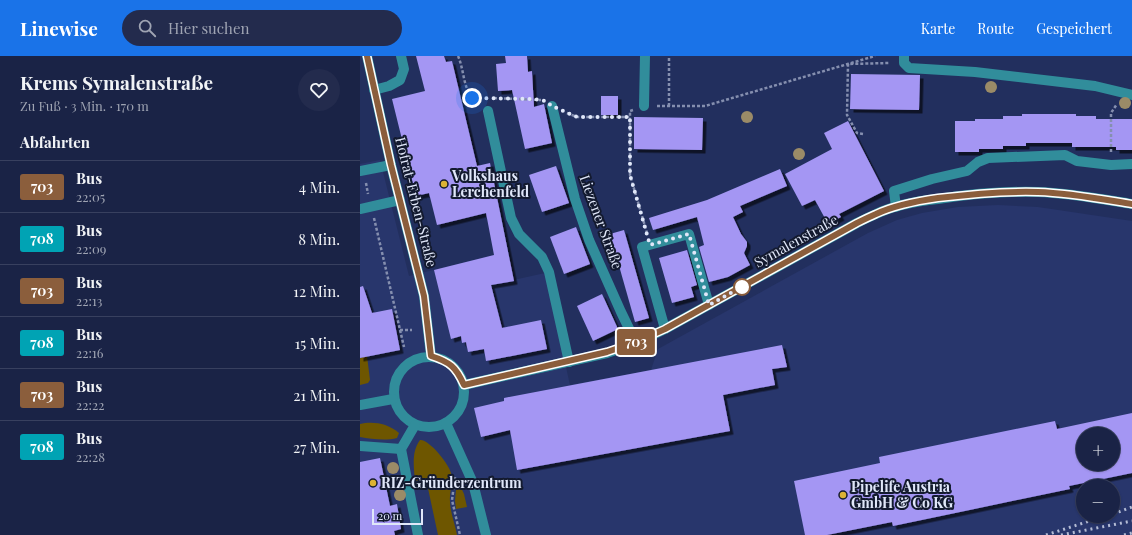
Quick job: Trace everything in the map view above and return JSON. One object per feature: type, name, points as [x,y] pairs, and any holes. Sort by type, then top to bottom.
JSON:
[{"type":"street","name":"Hofrat-Erben-Straße","points":[[367,56],[391,165],[424,296],[431,356]]},
{"type":"street","points":[[374,90],[389,86],[400,80],[404,69],[401,56]]},
{"type":"street","points":[[644,106],[645,56]]},
{"type":"street","points":[[904,60],[909,68],[975,72],[1095,86],[1128,93]]},
{"type":"street","name":"Liezener Straße","points":[[552,106],[575,199],[592,247],[636,342]]},
{"type":"street","points":[[488,112],[511,218],[519,234],[542,257],[549,272],[569,362]]},
{"type":"street","points":[[896,207],[894,191],[932,179],[967,171],[978,162],[988,158],[1065,155],[1077,161],[1111,165],[1132,164]]},
{"type":"street","points":[[361,171],[391,165]]},
{"type":"street","name":"Symalenstraße","points":[[464,385],[569,362],[607,352],[636,342],[665,329],[857,223],[877,213],[896,207],[922,201],[957,196],[1039,192],[1089,197],[1132,204]]},
{"type":"street","points":[[360,209],[400,200]]},
{"type":"street","points":[[665,329],[642,247],[689,234],[709,305]]},
{"type":"street","points":[[431,356],[446,361],[458,371],[464,385],[464,400],[457,414],[446,423],[431,428],[415,425],[401,415],[393,399],[394,383],[402,368],[415,359],[431,356]]},
{"type":"street","points":[[360,406],[393,399]]},
{"type":"street","points":[[446,423],[473,483],[486,535]]},
{"type":"street","points":[[415,425],[401,449],[418,535]]},
{"type":"street","points":[[360,446],[401,449]]},
{"type":"path","points":[[458,56],[462,64],[468,92],[472,98],[533,99],[545,101],[552,106],[577,117],[630,117]]},
{"type":"path","points":[[669,106],[670,56]]},
{"type":"path","points":[[650,245],[630,175],[630,111],[644,106],[705,106],[875,56]]},
{"type":"path","points":[[848,64],[904,60]]},
{"type":"path","points":[[848,64],[847,115],[857,133],[863,134]]},
{"type":"path","points":[[1111,144],[1111,114],[1128,93]]},
{"type":"path","points":[[361,171],[371,206],[404,347]]},
{"type":"path","points":[[400,330],[412,330]]},
{"type":"path","points":[[454,476],[452,504],[460,535]]},
{"type":"shaded area","points":[[380,160],[409,276],[494,255],[500,283],[545,273],[570,385],[651,370],[658,349],[868,233],[897,220],[922,213],[958,207],[998,205],[1038,207],[1132,221],[1132,535],[360,535],[360,164]]},
{"type":"shaded area","points":[[367,356],[370,380],[368,383],[360,385],[360,358]]},
{"type":"shaded area","points":[[360,424],[383,424],[399,433],[397,438],[388,439],[360,437]]},
{"type":"shaded area","points":[[420,440],[428,443],[443,458],[451,473],[452,480],[450,505],[457,535],[438,535],[426,479],[415,481],[414,455]]},
{"type":"shaded area","points":[[457,479],[464,494],[467,507],[456,509],[455,501]]},
{"type":"building","points":[[416,56],[444,56],[446,62],[452,61],[477,166],[490,163],[514,281],[491,285],[502,328],[541,320],[547,349],[486,361],[484,349],[468,352],[466,342],[462,343],[461,336],[451,339],[434,270],[494,255],[486,213],[437,225],[429,193],[416,196],[392,99],[425,91]]},
{"type":"building","points":[[505,56],[527,56],[528,72],[532,71],[534,107],[544,104],[552,143],[525,149],[512,90],[498,91],[496,64],[506,63]]},
{"type":"building","points":[[851,74],[920,75],[919,110],[850,109]]},
{"type":"building","points":[[601,96],[618,96],[618,115],[601,115]]},
{"type":"building","points":[[1022,114],[1076,114],[1076,116],[1096,116],[1096,119],[1132,119],[1132,150],[1116,150],[1116,147],[1072,147],[1072,143],[1026,143],[1026,146],[1003,146],[1003,149],[979,149],[979,152],[955,152],[955,121],[1003,119],[1003,116],[1022,116]]},
{"type":"building","points":[[634,117],[703,118],[702,150],[634,149]]},
{"type":"building","points":[[848,121],[884,191],[839,214],[841,217],[828,224],[815,200],[802,206],[785,174],[832,149],[824,133]]},
{"type":"building","points":[[556,166],[569,203],[542,212],[529,175]]},
{"type":"building","points":[[780,169],[787,186],[740,206],[743,212],[733,217],[741,234],[747,242],[744,253],[750,265],[728,277],[709,282],[699,247],[704,245],[697,217],[653,230],[649,218],[707,200]]},
{"type":"building","points":[[576,227],[590,264],[564,274],[550,237]]},
{"type":"building","points":[[624,230],[649,318],[635,322],[610,234]]},
{"type":"building","points":[[687,250],[697,285],[691,287],[694,297],[672,303],[659,258]]},
{"type":"building","points":[[363,286],[372,313],[392,309],[400,350],[360,358],[360,287]]},
{"type":"building","points":[[602,294],[618,329],[593,341],[577,306]]},
{"type":"building","points":[[782,345],[787,367],[772,369],[775,385],[723,395],[730,431],[517,470],[510,430],[481,437],[474,408],[504,401],[504,398]]},
{"type":"building","points":[[1132,413],[1132,473],[1103,479],[1076,479],[1076,485],[1069,486],[1070,489],[893,526],[892,522],[827,535],[805,535],[794,481],[880,463],[879,457],[1055,421],[1057,429]]},
{"type":"building","name":"RIZ-Gründerzentrum","points":[[380,458],[390,506],[397,504],[401,529],[394,531],[395,535],[360,535],[360,462]]},
{"type":"railway","points":[[1120,511],[1132,507]]},
{"type":"railway","points":[[1061,535],[1132,521]]},
{"type":"railway","points":[[1046,535],[1083,523]]},
{"type":"railway","points":[[1124,535],[1132,533]]},
{"type":"bus line","name":"703","points":[[367,56],[391,165],[424,296],[431,356],[446,361],[458,371],[464,385],[569,362],[607,352],[636,342],[665,329],[857,223],[877,213],[896,207],[922,201],[957,196],[1039,192],[1089,197],[1132,204]]},
{"type":"place","name":"Volkshaus Lerchenfeld","points":[[444,184]]},
{"type":"place","name":"RIZ-Gründerzentrum","points":[[373,483]]},
{"type":"place","name":"Pipelife Austria GmbH & Co KG","points":[[843,495]]},
{"type":"route","points":[[472,98],[533,99],[545,101],[552,106],[577,117],[630,117],[630,175],[650,245],[689,234],[709,305],[742,287]]}]
